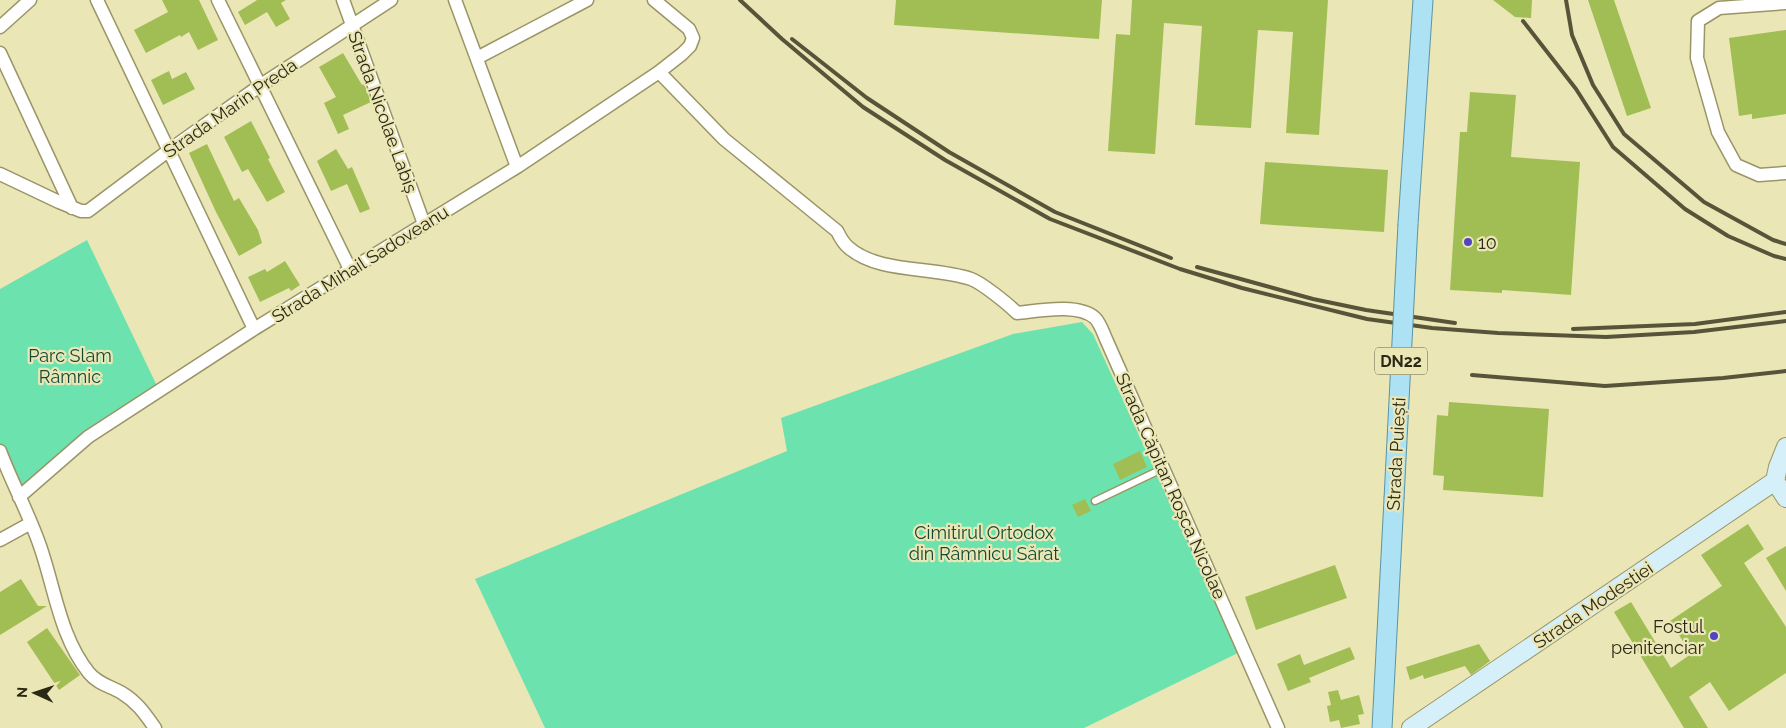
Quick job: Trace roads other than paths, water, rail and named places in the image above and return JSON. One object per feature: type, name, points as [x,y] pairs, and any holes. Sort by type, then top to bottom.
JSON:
[{"type":"main road","name":"Strada Puiești","points":[[1382,728],[1408,224],[1423,0]]},
{"type":"street","points":[[0,27],[30,0]]},
{"type":"street","points":[[97,0],[254,328]]},
{"type":"street","name":"Strada Nicolae Labiș","points":[[343,0],[424,224]]},
{"type":"street","name":"Strada Marin Preda","points":[[72,208],[88,211],[261,85],[391,0]]},
{"type":"street","points":[[454,0],[517,167]]},
{"type":"street","points":[[477,58],[587,0]]},
{"type":"street","name":"Strada Mihail Sadoveanu","points":[[19,497],[88,437],[254,328],[517,167],[659,72],[690,46],[693,38],[689,29],[654,0]]},
{"type":"street","points":[[222,2],[350,269]]},
{"type":"street","points":[[1786,3],[1719,8],[1698,20],[1697,58],[1718,132],[1736,165],[1759,176],[1786,173]]},
{"type":"street","points":[[0,53],[72,208]]},
{"type":"street","name":"Strada Căpitan Roșca Nicolae","points":[[659,72],[724,138],[837,232],[847,247],[860,256],[884,264],[933,270],[972,279],[1007,302],[1017,313],[1064,309],[1080,310],[1095,318],[1164,468],[1278,728]]},
{"type":"street","points":[[0,174],[72,208]]},
{"type":"street","points":[[1786,447],[1775,481],[1786,498]]},
{"type":"street","points":[[0,452],[31,523],[64,630],[90,674],[102,684],[121,692],[140,705],[155,728]]},
{"type":"street","name":"Strada Modestiei","points":[[1411,728],[1775,481]]},
{"type":"street","points":[[0,540],[31,523]]},
{"type":"lane","points":[[1094,501],[1164,468]]},
{"type":"railway","points":[[740,0],[782,39],[863,107],[945,160],[1050,219],[1180,269],[1242,288],[1367,319],[1432,328],[1498,333],[1606,337],[1694,332],[1786,321]]},
{"type":"railway","points":[[1566,0],[1572,35],[1593,85],[1624,134],[1704,202],[1773,240],[1786,244]]},
{"type":"railway","points":[[1523,21],[1576,89],[1613,147],[1685,209],[1728,236],[1774,256],[1786,259]]},
{"type":"railway","points":[[792,39],[867,98],[949,152],[1055,212],[1171,258]]},
{"type":"railway","points":[[1197,267],[1313,299],[1366,310],[1455,323]]},
{"type":"railway","points":[[1573,329],[1695,324],[1786,312]]},
{"type":"railway","points":[[1472,375],[1605,386],[1723,378],[1786,371]]},
{"type":"place","name":"10","points":[[1468,242]]},
{"type":"place","name":"Fostul penitenciar","points":[[1714,636]]},
{"type":"park label","name":"Parc Slam Râmnic","points":[[70,365]]},
{"type":"park label","name":"Cimitirul Ortodox din Râmnicu Sărat","points":[[984,542]]}]
